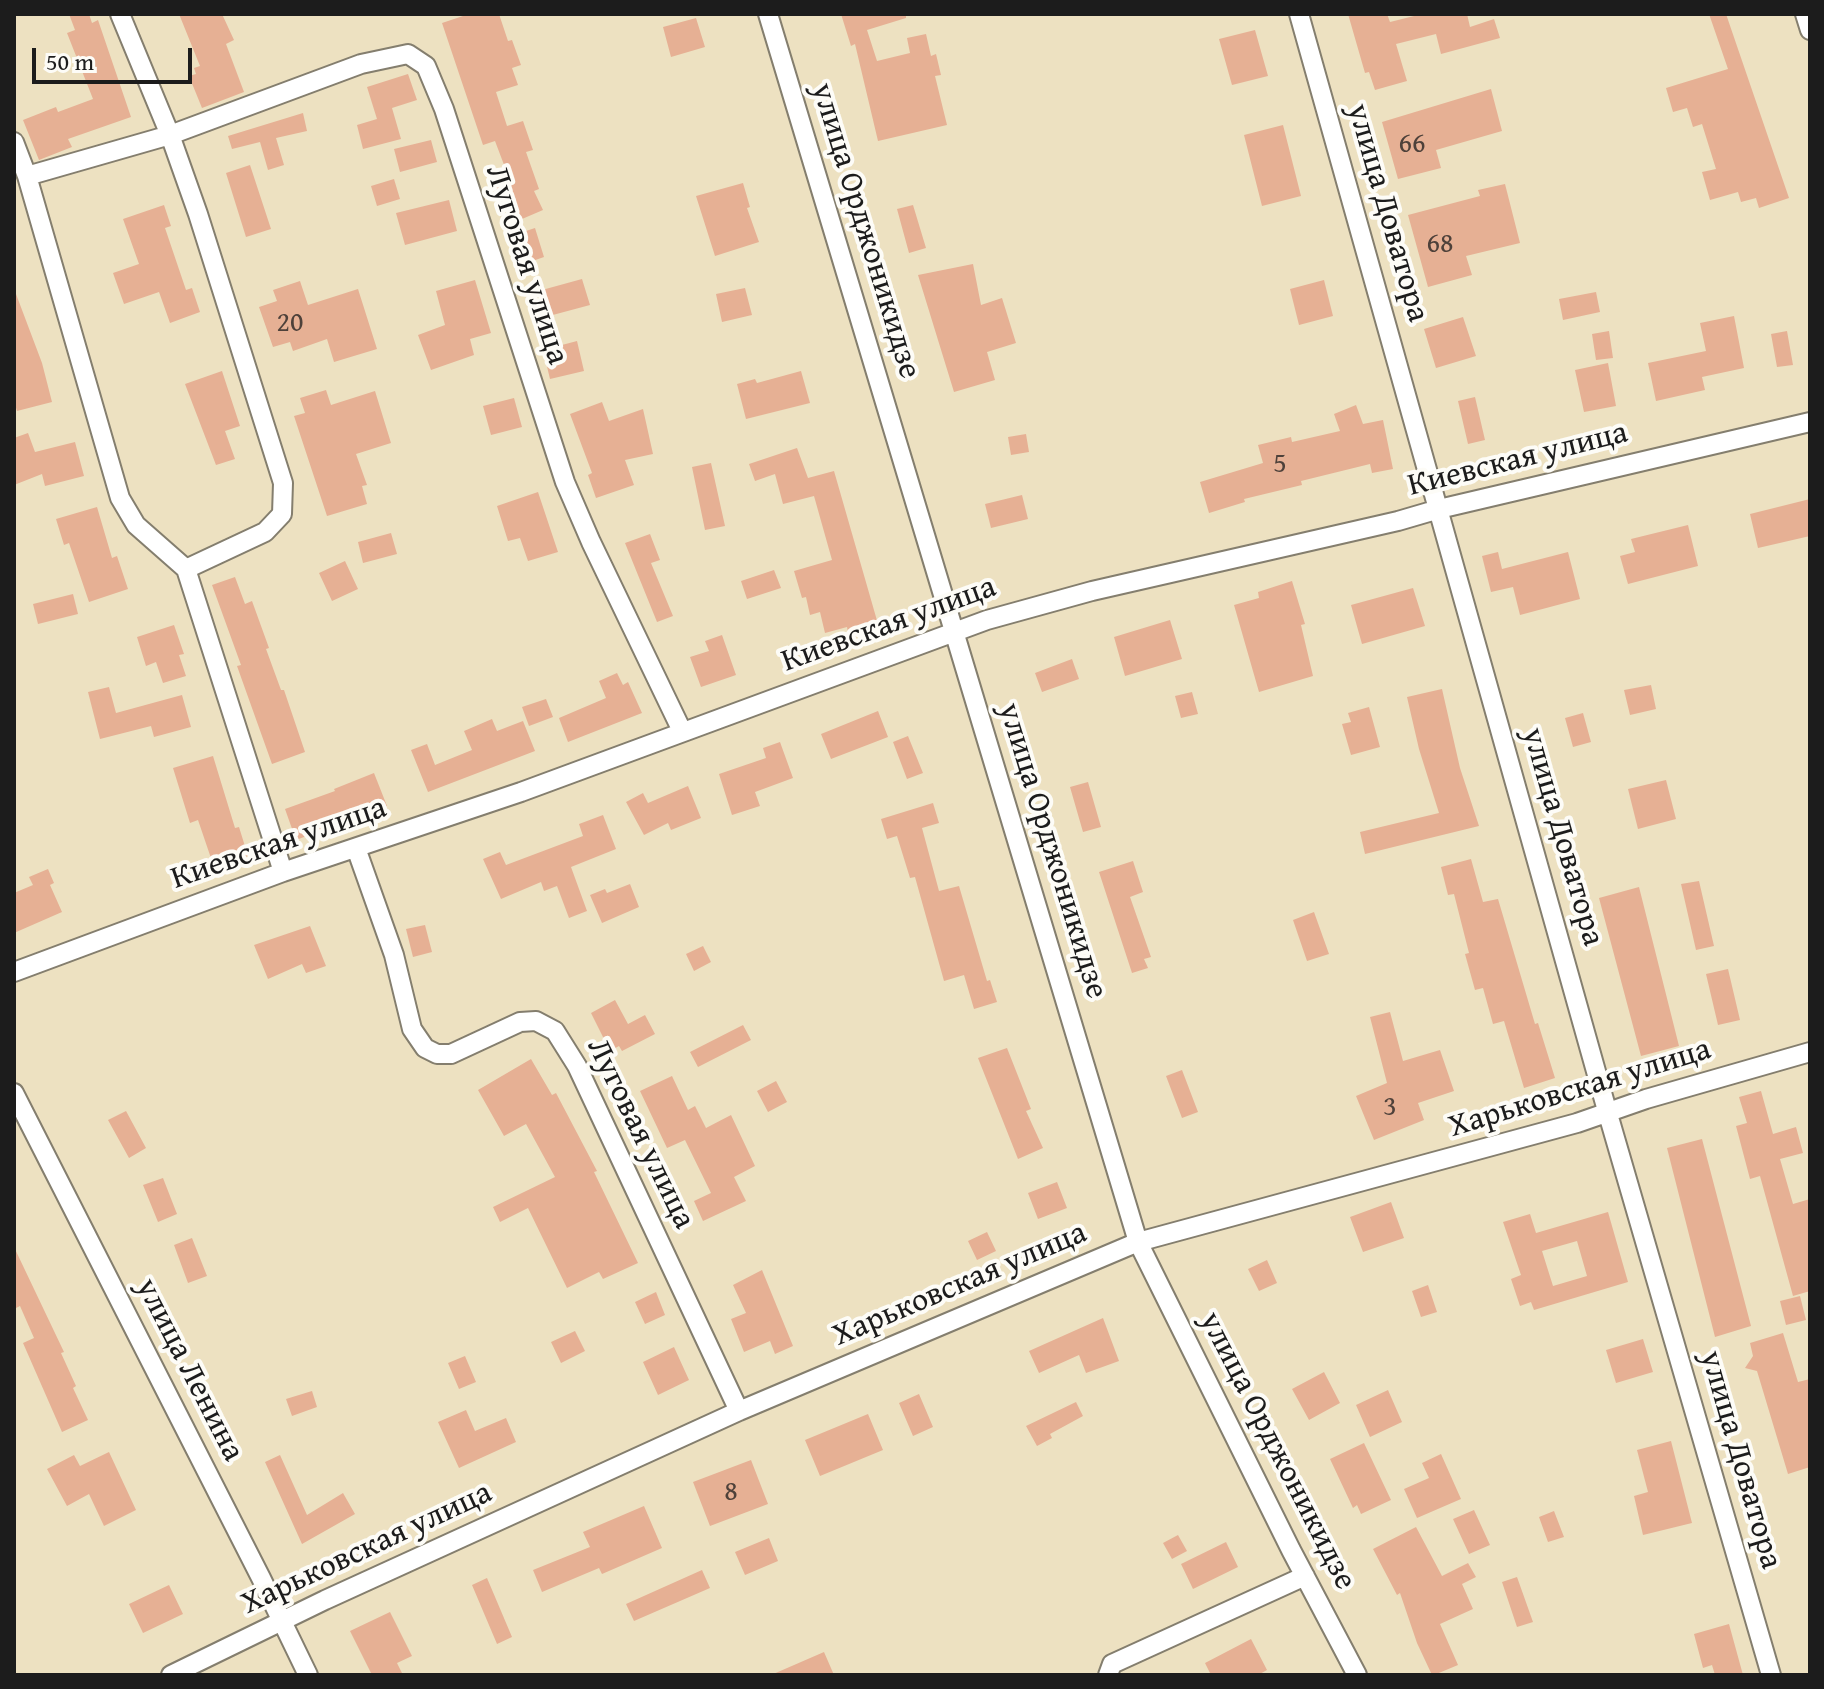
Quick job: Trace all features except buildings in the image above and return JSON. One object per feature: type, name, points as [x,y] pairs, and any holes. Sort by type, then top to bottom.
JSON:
[{"type":"street","points":[[120,14],[170,135],[198,214],[283,483],[282,514],[265,532],[186,569]]},
{"type":"street","name":"улица Орджоникидзе","points":[[768,14],[1138,1242],[1357,1675]]},
{"type":"street","name":"улица Доватора","points":[[1299,14],[1608,1114],[1771,1675]]},
{"type":"street","points":[[1805,14],[1810,30]]},
{"type":"street","name":"Луговая улица","points":[[27,176],[170,135],[361,64],[408,54],[426,66],[444,109],[565,482],[682,731]]},
{"type":"street","points":[[14,142],[27,176],[120,498],[136,525],[186,569],[283,872]]},
{"type":"street","name":"Киевская улица","points":[[14,972],[283,872],[521,792],[682,731],[1039,604],[1810,422]]},
{"type":"street","name":"Луговая улица","points":[[356,848],[394,955],[412,1029],[425,1048],[437,1054],[451,1054],[520,1022],[536,1021],[555,1031],[577,1066],[739,1411]]},
{"type":"street","name":"Харьковская улица","points":[[171,1675],[282,1620],[739,1411],[1138,1242],[1608,1114],[1646,1099],[1810,1052]]},
{"type":"street","name":"улица Ленина","points":[[14,1093],[308,1675]]},
{"type":"street","points":[[1108,1675],[1112,1664],[1305,1576]]}]
